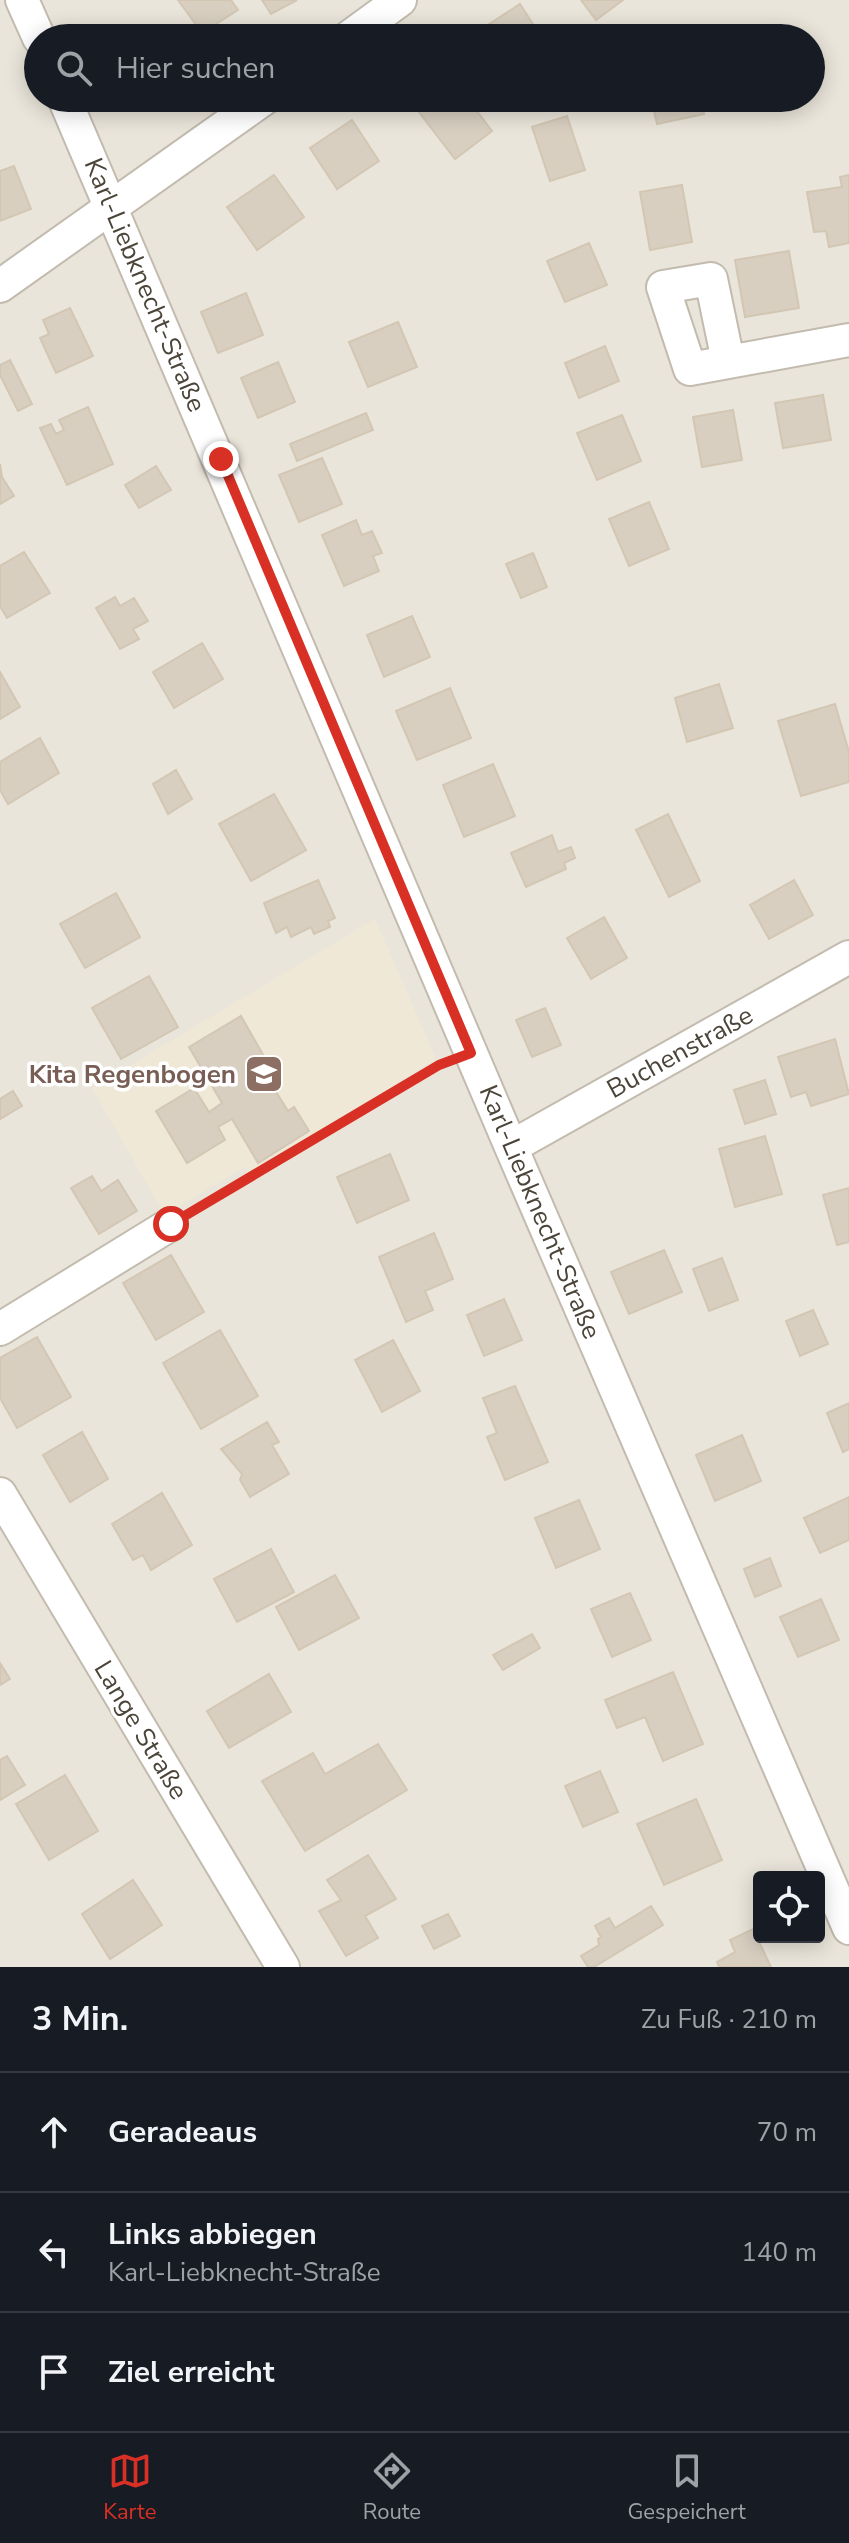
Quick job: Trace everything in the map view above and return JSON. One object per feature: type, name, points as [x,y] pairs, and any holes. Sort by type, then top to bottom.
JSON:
[{"type":"street","points":[[22,0],[33,24]]},
{"type":"street","points":[[367,24],[400,0]]},
{"type":"street","name":"Karl-Liebknecht-Straße","points":[[70,112],[511,1147],[849,1928]]},
{"type":"street","points":[[0,286],[246,112]]},
{"type":"street","points":[[728,361],[849,340]]},
{"type":"street","name":"Buchenstraße","points":[[511,1147],[849,957]]},
{"type":"street","points":[[0,1329],[171,1224]]},
{"type":"street","name":"Lange Straße","points":[[0,1494],[283,1967]]},
{"type":"path","points":[[171,1224],[439,1065],[471,1053]]},
{"type":"shaded area","points":[[0,0],[849,0],[849,1967],[0,1967]]},
{"type":"shaded area","name":"Kita Regenbogen","points":[[375,919],[436,1059],[249,1175],[244,1167],[165,1215],[92,1088]]},
{"type":"building","points":[[178,0],[231,0],[238,10],[216,24],[195,24]]},
{"type":"building","points":[[262,0],[297,0],[271,14]]},
{"type":"building","points":[[581,0],[623,0],[596,20]]},
{"type":"building","points":[[520,4],[533,24],[489,24]]},
{"type":"building","points":[[419,112],[478,112],[492,131],[455,159]]},
{"type":"building","points":[[654,112],[704,114],[657,124]]},
{"type":"building","points":[[567,116],[585,170],[550,181],[532,127]]},
{"type":"building","points":[[352,120],[379,161],[337,189],[310,148]]},
{"type":"building","points":[[14,166],[31,209],[0,221],[0,171]]},
{"type":"building","points":[[274,175],[304,217],[257,250],[227,207]]},
{"type":"building","points":[[849,175],[849,243],[829,247],[826,231],[814,232],[807,192],[842,187],[840,177]]},
{"type":"building","points":[[682,185],[692,242],[650,250],[640,192]]},
{"type":"building","points":[[589,243],[607,285],[565,302],[547,261]]},
{"type":"building","points":[[789,251],[799,308],[745,317],[735,260]]},
{"type":"building","points":[[246,293],[263,335],[218,353],[201,312]]},
{"type":"building","points":[[70,308],[93,356],[56,373],[40,338],[49,334],[43,320]]},
{"type":"building","points":[[398,322],[417,367],[368,387],[349,342]]},
{"type":"building","points":[[605,346],[619,381],[579,398],[565,363]]},
{"type":"building","points":[[10,360],[32,404],[18,411],[0,375],[0,365]]},
{"type":"building","points":[[278,362],[295,402],[258,418],[241,378]]},
{"type":"building","points":[[823,395],[831,440],[783,448],[775,403]]},
{"type":"building","points":[[88,407],[113,464],[67,485],[40,428],[51,424],[56,434],[64,430],[59,420]]},
{"type":"building","points":[[733,410],[742,460],[702,467],[693,417]]},
{"type":"building","points":[[366,413],[373,430],[297,461],[290,444]]},
{"type":"building","points":[[622,415],[641,461],[597,480],[577,433]]},
{"type":"building","points":[[322,458],[342,504],[299,522],[279,475]]},
{"type":"building","points":[[0,464],[2,477],[14,496],[0,504]]},
{"type":"building","points":[[156,466],[171,490],[139,508],[125,485]]},
{"type":"building","points":[[649,502],[669,549],[629,566],[609,519]]},
{"type":"building","points":[[356,520],[362,535],[372,531],[382,553],[373,556],[379,571],[344,586],[322,535]]},
{"type":"building","points":[[24,552],[50,593],[7,618],[0,606],[0,566]]},
{"type":"building","points":[[533,553],[547,587],[521,598],[506,564]]},
{"type":"building","points":[[115,597],[120,606],[134,598],[148,621],[133,629],[139,639],[120,649],[96,608]]},
{"type":"building","points":[[412,616],[430,657],[384,677],[367,635]]},
{"type":"building","points":[[202,643],[223,679],[174,708],[153,672]]},
{"type":"building","points":[[0,672],[20,707],[0,719]]},
{"type":"building","points":[[719,684],[733,728],[687,742],[675,698]]},
{"type":"building","points":[[450,688],[471,738],[417,760],[396,711]]},
{"type":"building","points":[[835,704],[849,752],[849,782],[801,796],[778,721]]},
{"type":"building","points":[[40,738],[59,773],[8,804],[0,790],[0,762]]},
{"type":"building","points":[[493,764],[515,816],[464,837],[443,785]]},
{"type":"building","points":[[176,770],[192,799],[168,814],[153,784]]},
{"type":"building","points":[[274,794],[306,850],[251,881],[219,824]]},
{"type":"building","points":[[668,814],[700,881],[669,897],[636,830]]},
{"type":"building","points":[[552,835],[558,852],[571,847],[575,858],[564,863],[566,869],[526,887],[511,853]]},
{"type":"building","points":[[318,880],[335,918],[328,921],[330,927],[314,934],[311,927],[291,937],[287,927],[276,933],[264,903]]},
{"type":"building","points":[[794,880],[813,915],[769,939],[750,905]]},
{"type":"building","points":[[116,893],[140,937],[85,968],[60,924]]},
{"type":"building","points":[[604,917],[627,958],[591,979],[567,938]]},
{"type":"building","points":[[149,976],[178,1027],[121,1059],[92,1008]]},
{"type":"building","points":[[545,1008],[561,1045],[532,1057],[516,1020]]},
{"type":"building","points":[[241,1016],[274,1074],[268,1079],[288,1111],[294,1107],[309,1131],[258,1163],[232,1119],[218,1127],[225,1140],[187,1163],[156,1111],[194,1088],[209,1112],[222,1103],[189,1047]]},
{"type":"building","points":[[835,1039],[849,1094],[811,1106],[806,1092],[791,1097],[778,1057]]},
{"type":"building","points":[[765,1080],[776,1114],[745,1124],[734,1090]]},
{"type":"building","points":[[13,1091],[22,1106],[0,1119],[0,1099]]},
{"type":"building","points":[[765,1136],[782,1194],[735,1207],[719,1149]]},
{"type":"building","points":[[390,1154],[409,1200],[357,1223],[337,1177]]},
{"type":"building","points":[[92,1176],[101,1191],[118,1180],[137,1211],[99,1234],[71,1188]]},
{"type":"building","points":[[849,1188],[849,1242],[837,1245],[823,1195]]},
{"type":"building","points":[[434,1233],[453,1279],[425,1291],[433,1310],[406,1322],[379,1257]]},
{"type":"building","points":[[664,1250],[682,1292],[629,1314],[611,1272]]},
{"type":"building","points":[[171,1255],[204,1312],[156,1340],[123,1283]]},
{"type":"building","points":[[722,1258],[738,1300],[709,1311],[693,1269]]},
{"type":"building","points":[[504,1299],[522,1340],[484,1356],[467,1315]]},
{"type":"building","points":[[813,1310],[828,1344],[800,1356],[786,1321]]},
{"type":"building","points":[[220,1330],[258,1396],[201,1429],[163,1363]]},
{"type":"building","points":[[37,1337],[71,1397],[17,1428],[0,1398],[0,1358]]},
{"type":"building","points":[[393,1340],[420,1391],[382,1412],[355,1360]]},
{"type":"building","points":[[515,1386],[548,1462],[505,1480],[487,1437],[497,1433],[483,1398]]},
{"type":"building","points":[[849,1403],[849,1449],[843,1452],[827,1413]]},
{"type":"building","points":[[267,1422],[279,1442],[272,1445],[289,1474],[250,1497],[240,1480],[242,1474],[221,1449]]},
{"type":"building","points":[[82,1432],[108,1479],[70,1502],[43,1455]]},
{"type":"building","points":[[742,1435],[761,1481],[715,1501],[696,1455]]},
{"type":"building","points":[[162,1493],[192,1545],[151,1570],[143,1555],[133,1560],[112,1524]]},
{"type":"building","points":[[849,1497],[849,1540],[820,1553],[804,1518]]},
{"type":"building","points":[[579,1500],[600,1549],[556,1568],[535,1518]]},
{"type":"building","points":[[271,1549],[294,1592],[237,1622],[214,1579]]},
{"type":"building","points":[[770,1558],[781,1586],[755,1597],[744,1569]]},
{"type":"building","points":[[335,1575],[359,1618],[299,1650],[276,1607]]},
{"type":"building","points":[[630,1593],[651,1640],[612,1657],[591,1609]]},
{"type":"building","points":[[821,1599],[839,1640],[798,1657],[780,1617]]},
{"type":"building","points":[[532,1634],[540,1648],[503,1670],[493,1655]]},
{"type":"building","points":[[0,1663],[10,1679],[0,1685]]},
{"type":"building","points":[[673,1672],[703,1744],[663,1761],[645,1717],[617,1728],[605,1700]]},
{"type":"building","points":[[269,1674],[291,1712],[229,1748],[207,1711]]},
{"type":"building","points":[[378,1744],[407,1790],[305,1851],[262,1781],[313,1753],[325,1774]]},
{"type":"building","points":[[7,1756],[25,1785],[0,1800],[0,1760]]},
{"type":"building","points":[[600,1771],[618,1812],[583,1827],[565,1786]]},
{"type":"building","points":[[65,1775],[98,1831],[49,1860],[16,1804]]},
{"type":"building","points":[[696,1799],[722,1860],[664,1885],[637,1824]]},
{"type":"building","points":[[368,1855],[396,1899],[365,1916],[378,1938],[346,1956],[319,1911],[341,1900],[327,1880]]},
{"type":"building","points":[[133,1880],[162,1925],[110,1959],[82,1914]]},
{"type":"building","points":[[651,1906],[663,1925],[594,1967],[588,1967],[581,1956],[599,1945],[598,1939],[601,1937],[595,1926],[609,1918],[615,1928]]},
{"type":"building","points":[[448,1914],[460,1936],[434,1949],[422,1926]]},
{"type":"building","points":[[753,1929],[753,1943],[760,1943],[771,1967],[719,1967],[717,1962],[735,1952],[730,1940]]},
{"type":"place","name":"Kita Regenbogen","points":[[264,1074]]},
{"type":"route","points":[[171,1224],[439,1065],[471,1053],[221,459]]}]
